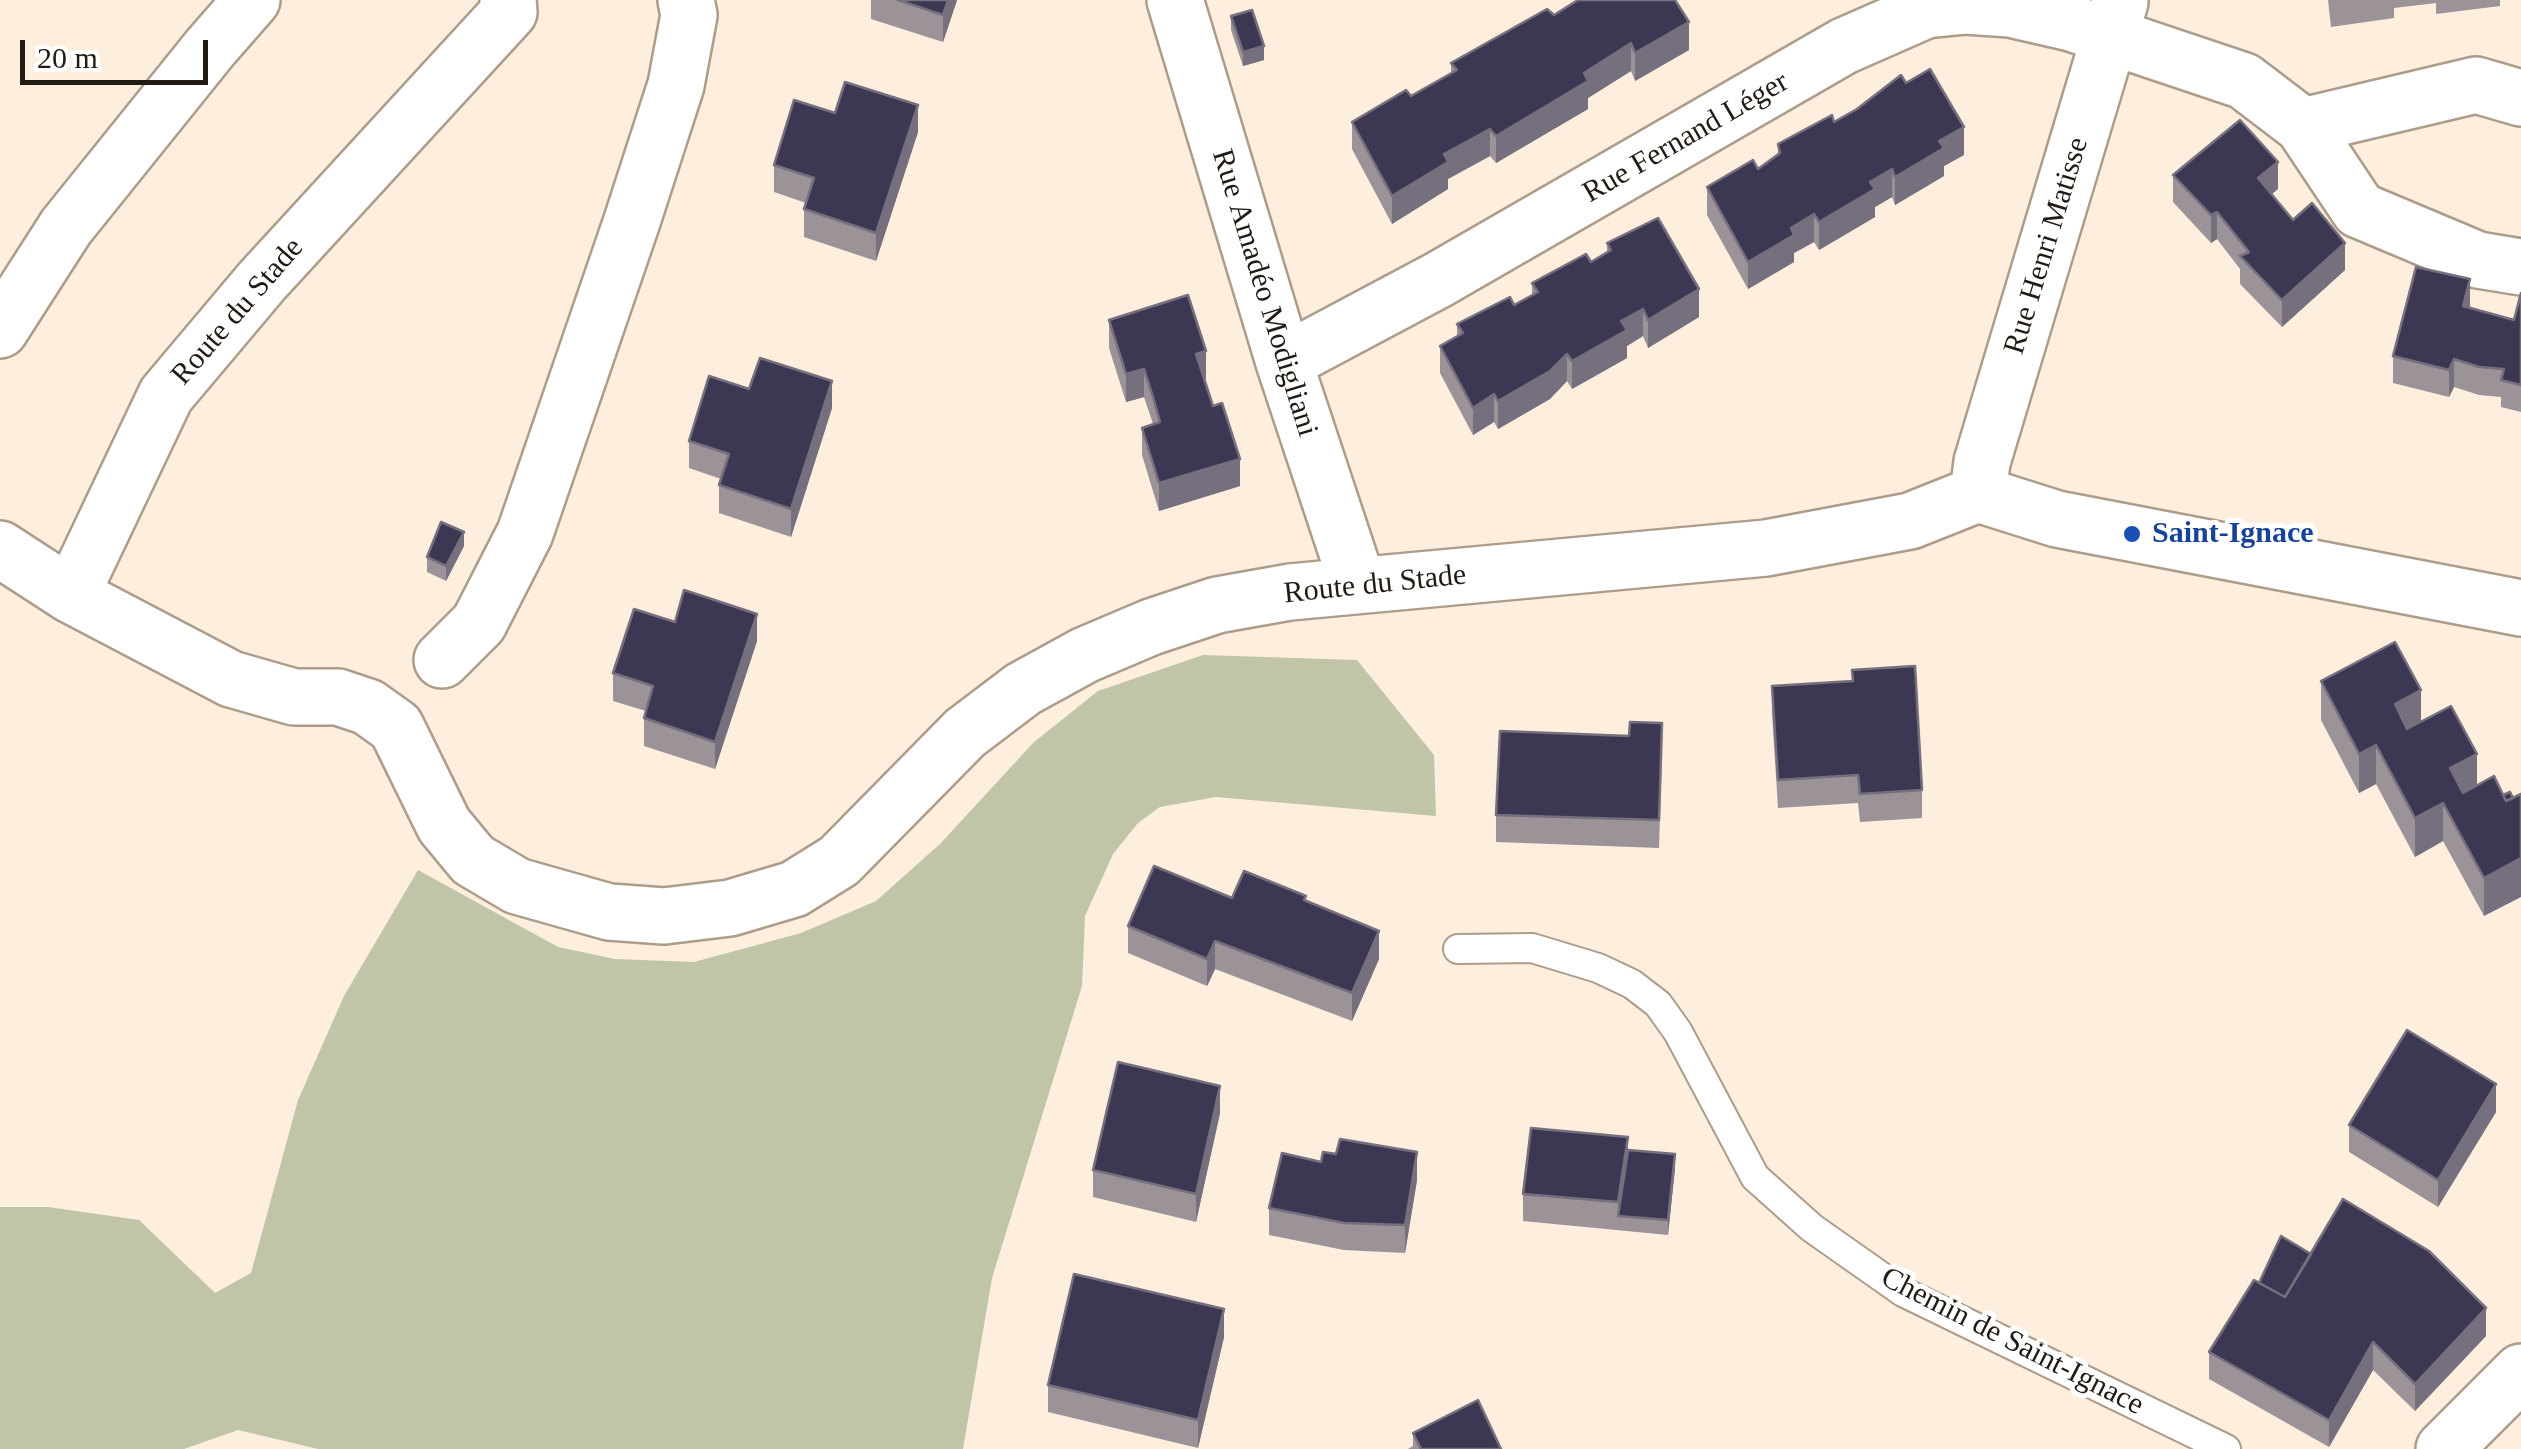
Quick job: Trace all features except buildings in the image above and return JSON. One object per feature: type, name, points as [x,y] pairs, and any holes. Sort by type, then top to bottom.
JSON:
[{"type":"street","points":[[0,330],[66,228],[252,0]]},
{"type":"street","name":"Route du Stade","points":[[508,0],[509,12],[262,281],[166,395],[71,595],[231,679],[294,697],[338,697],[368,708],[396,726],[444,825],[473,860],[517,886],[609,912],[664,916],[730,908],[794,890],[839,861],[965,732],[1023,690],[1085,655],[1217,605],[1290,592],[1766,548],[1910,521],[1978,494]]},
{"type":"street","points":[[442,660],[479,623],[525,533],[676,85],[689,15],[686,0]]},
{"type":"street","name":"Rue Amadéo Modigliani","points":[[1175,0],[1284,362],[1358,585]]},
{"type":"street","name":"Rue Fernand Léger","points":[[1284,362],[1438,280],[1844,46],[1926,10],[1966,6],[2115,18],[2244,81],[2303,126],[2358,210],[2478,260],[2521,267]]},
{"type":"street","name":"Rue Henri Matisse","points":[[1978,494],[1982,462],[2115,18]]},
{"type":"street","points":[[2303,126],[2476,84],[2521,98]]},
{"type":"street","points":[[1978,494],[2076,522],[2521,608]]},
{"type":"street","points":[[0,549],[71,595]]},
{"type":"street","points":[[2444,1449],[2521,1372]]},
{"type":"lane","name":"Chemin de Saint-Ignace","points":[[1458,949],[1532,948],[1598,968],[1632,984],[1658,1004],[1678,1032],[1755,1177],[1812,1228],[1903,1292],[2226,1449]]},
{"type":"green space","points":[[1203,655],[1357,660],[1434,755],[1436,816],[1216,797],[1160,807],[1138,823],[1113,854],[1085,916],[1082,986],[992,1278],[963,1449],[318,1449],[238,1430],[184,1449],[0,1449],[0,1207],[48,1207],[139,1220],[215,1293],[251,1273],[298,1100],[344,996],[418,870],[558,947],[615,959],[694,962],[801,933],[876,901],[940,844],[1034,742],[1098,691]]},
{"type":"place","name":"Saint-Ignace","points":[[2132,534]]}]
